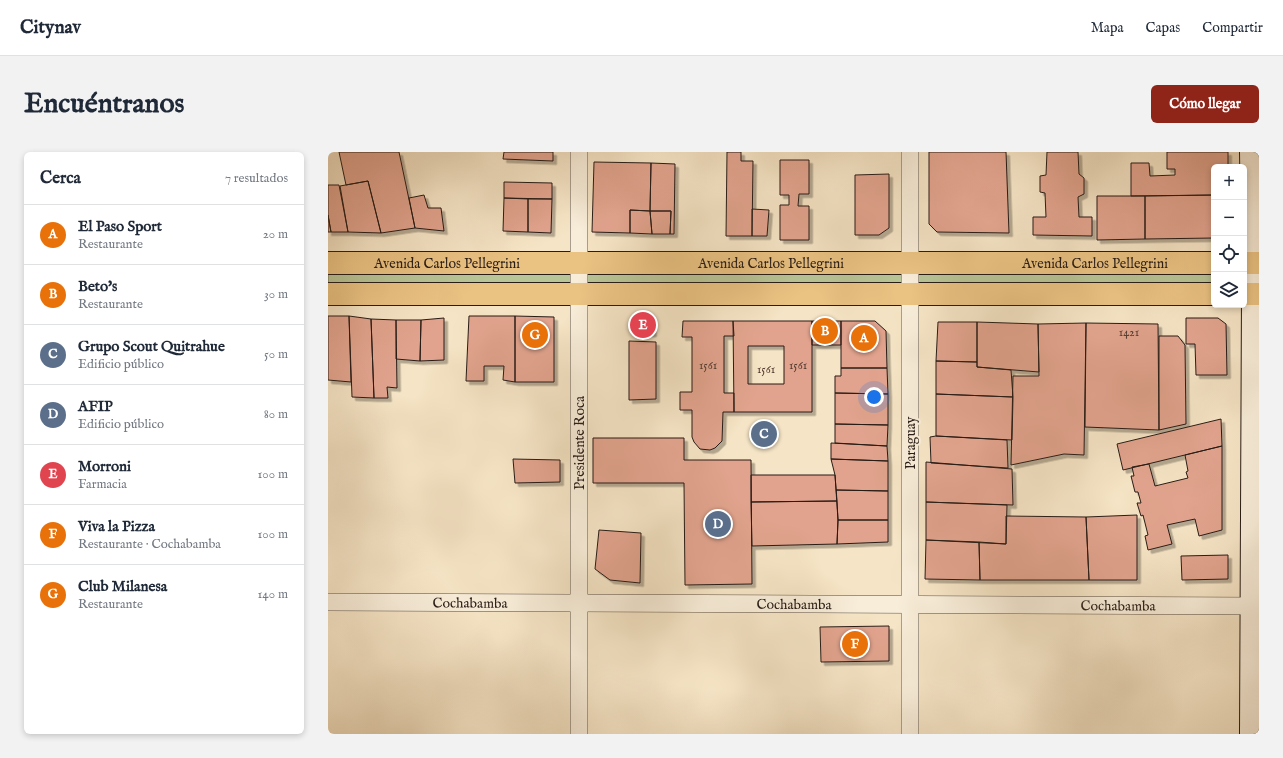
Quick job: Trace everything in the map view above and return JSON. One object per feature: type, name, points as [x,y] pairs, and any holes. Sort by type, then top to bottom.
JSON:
[{"type":"main road","points":[[1251,152],[1255,606],[1252,734]]},
{"type":"main road","name":"Avenida Carlos Pellegrini","points":[[328,263],[1211,263]]},
{"type":"main road","points":[[328,294],[1211,294]]},
{"type":"street","name":"Presidente Roca","points":[[579,152],[579,734]]},
{"type":"street","name":"Paraguay","points":[[910,152],[910,734]]},
{"type":"street","name":"Cochabamba","points":[[328,602],[1255,606]]},
{"type":"green space","points":[[328,263],[1211,263],[1211,294],[328,294]]},
{"type":"building","points":[[339,152],[399,152],[415,228],[381,233],[368,181],[346,185]]},
{"type":"building","points":[[504,152],[553,152],[553,161],[503,159]]},
{"type":"building","points":[[727,152],[741,152],[741,161],[753,161],[752,236],[726,236]]},
{"type":"building","points":[[929,152],[1006,152],[1009,233],[937,232],[929,224]]},
{"type":"building","points":[[1047,152],[1078,152],[1079,174],[1084,178],[1084,194],[1078,197],[1079,217],[1092,217],[1092,236],[1033,235],[1033,217],[1046,217],[1045,193],[1040,192],[1040,176],[1046,175]]},
{"type":"building","points":[[1167,152],[1228,152],[1228,164],[1211,164],[1211,195],[1131,196],[1131,163],[1149,163],[1150,176],[1175,175],[1175,169],[1167,169]]},
{"type":"building","points":[[780,160],[809,160],[809,194],[799,194],[798,206],[809,206],[809,240],[780,240],[780,205],[789,205],[789,195],[780,195]]},
{"type":"building","points":[[594,162],[651,163],[650,211],[630,210],[630,233],[592,232]]},
{"type":"building","points":[[651,163],[675,164],[674,234],[670,234],[671,211],[650,211]]},
{"type":"building","points":[[889,174],[889,228],[879,235],[855,235],[855,175]]},
{"type":"building","points":[[368,181],[381,233],[348,232],[340,186]]},
{"type":"building","points":[[504,182],[552,183],[552,199],[504,198]]},
{"type":"building","points":[[328,185],[339,185],[348,232],[331,232],[328,215]]},
{"type":"building","points":[[424,195],[428,208],[441,208],[444,231],[415,228],[409,198]]},
{"type":"building","points":[[1211,195],[1211,238],[1145,239],[1145,196]]},
{"type":"building","points":[[1097,196],[1145,196],[1145,239],[1097,240]]},
{"type":"building","points":[[504,198],[528,199],[528,232],[503,231]]},
{"type":"building","points":[[528,199],[552,199],[551,233],[528,232]]},
{"type":"building","points":[[752,209],[769,210],[767,236],[752,236]]},
{"type":"building","points":[[630,210],[650,211],[652,234],[630,233]]},
{"type":"building","points":[[650,211],[671,211],[670,234],[652,234]]},
{"type":"building","points":[[328,215],[331,232],[328,232]]},
{"type":"building","points":[[328,316],[349,316],[351,382],[328,380]]},
{"type":"building","points":[[349,316],[371,319],[374,398],[352,397]]},
{"type":"building","points":[[469,316],[515,316],[515,382],[503,380],[504,366],[484,366],[484,381],[466,381]]},
{"type":"building","points":[[515,316],[554,317],[554,382],[515,382]]},
{"type":"building","points":[[632,317],[652,317],[653,333],[633,334]]},
{"type":"building","points":[[444,318],[444,360],[420,361],[421,320]]},
{"type":"building","points":[[1186,318],[1218,318],[1226,324],[1227,375],[1196,375],[1195,344],[1186,344]]},
{"type":"building","points":[[371,319],[396,320],[397,388],[387,387],[388,398],[374,398]]},
{"type":"building","points":[[396,320],[421,320],[420,361],[396,359]]},
{"type":"building","points":[[683,321],[733,321],[734,336],[724,336],[724,393],[734,393],[734,412],[723,412],[722,441],[715,448],[710,450],[700,449],[694,442],[692,437],[692,410],[680,410],[680,392],[692,392],[692,337],[682,337]]},
{"type":"building","points":[[733,321],[812,321],[812,412],[734,412]],"holes":[[[748,346],[784,346],[784,384],[748,384]]]},
{"type":"building","points":[[812,321],[841,321],[841,345],[812,345]]},
{"type":"building","points":[[841,321],[875,321],[886,331],[887,368],[841,368]]},
{"type":"building","points":[[938,322],[977,322],[977,362],[936,361]]},
{"type":"building","points":[[977,322],[1038,324],[1039,372],[977,367]]},
{"type":"building","points":[[1086,323],[1084,455],[1064,454],[1011,465],[1013,376],[1039,376],[1038,324]]},
{"type":"building","points":[[1086,323],[1158,324],[1159,430],[1085,427]]},
{"type":"building","points":[[1159,336],[1178,336],[1185,345],[1186,424],[1159,430]]},
{"type":"building","points":[[629,341],[656,342],[656,399],[629,400]]},
{"type":"building","points":[[936,361],[977,362],[977,367],[1011,370],[1013,397],[936,394]]},
{"type":"building","points":[[841,368],[887,368],[888,394],[835,393],[835,376],[841,376]]},
{"type":"building","points":[[835,393],[888,394],[888,425],[835,424]]},
{"type":"building","points":[[936,394],[1013,397],[1012,440],[936,436]]},
{"type":"building","points":[[1221,419],[1222,446],[1123,470],[1117,444]]},
{"type":"building","points":[[835,424],[888,425],[887,446],[835,443]]},
{"type":"building","points":[[936,436],[1007,440],[1008,468],[931,463],[930,437]]},
{"type":"building","points":[[593,438],[684,438],[684,460],[751,460],[752,584],[685,585],[684,483],[593,483]]},
{"type":"building","points":[[831,443],[887,446],[888,461],[831,459]]},
{"type":"building","points":[[1222,446],[1222,530],[1199,536],[1195,519],[1167,525],[1172,544],[1148,550],[1145,536],[1148,535],[1143,515],[1141,516],[1137,503],[1141,503],[1138,492],[1135,492],[1131,476],[1134,476],[1132,467],[1149,464],[1155,486],[1188,478],[1186,472],[1188,471],[1185,455]]},
{"type":"building","points":[[513,459],[560,460],[560,482],[515,483]]},
{"type":"building","points":[[831,459],[888,461],[888,491],[836,490],[835,475]]},
{"type":"building","points":[[926,462],[1012,469],[1013,505],[926,502]]},
{"type":"building","points":[[751,475],[835,475],[837,501],[751,502]]},
{"type":"building","points":[[836,490],[888,491],[888,520],[838,520]]},
{"type":"building","points":[[837,501],[837,544],[752,546],[751,502]]},
{"type":"building","points":[[926,502],[1007,505],[1006,544],[926,540]]},
{"type":"building","points":[[1137,515],[1137,580],[1089,580],[1086,517]]},
{"type":"building","points":[[1006,516],[1086,517],[1089,580],[980,580],[979,542],[1006,544]]},
{"type":"building","points":[[838,520],[888,520],[888,542],[837,544]]},
{"type":"building","points":[[599,530],[641,533],[640,583],[610,580],[595,569]]},
{"type":"building","points":[[926,540],[979,542],[980,580],[925,579]]},
{"type":"building","points":[[1228,555],[1228,579],[1182,580],[1181,556]]},
{"type":"building","points":[[889,626],[889,661],[821,662],[820,627]]},
{"type":"place","name":"Morroni","points":[[643,325]]},
{"type":"place","name":"Beto's","points":[[825,331]]},
{"type":"place","name":"Club Milanesa","points":[[535,335]]},
{"type":"place","name":"El Paso Sport","points":[[864,338]]},
{"type":"place","name":"Grupo Scout Quitrahue","points":[[764,434]]},
{"type":"place","name":"AFIP","points":[[718,524]]},
{"type":"place","name":"Viva la Pizza","points":[[855,644]]}]
